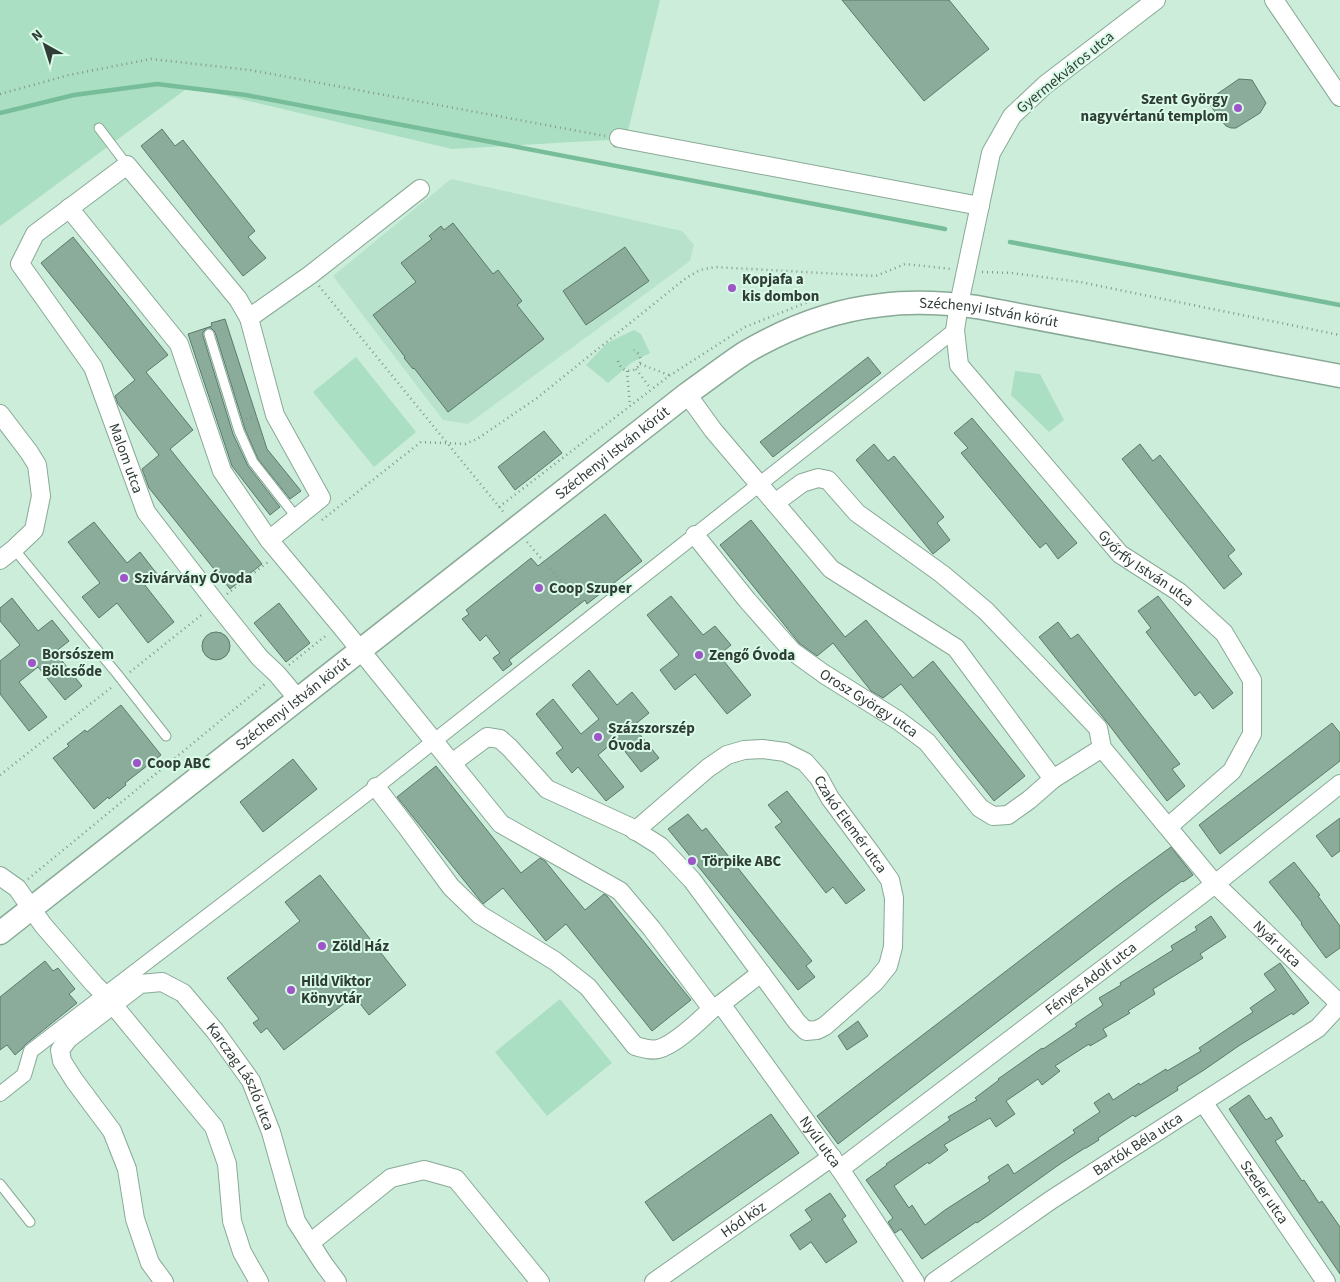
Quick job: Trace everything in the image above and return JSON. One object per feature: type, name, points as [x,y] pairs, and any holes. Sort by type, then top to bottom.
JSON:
[{"type":"street","name":"Gyermekváros utca","points":[[958,304],[991,153],[1012,116],[1045,85],[1156,0]]},
{"type":"street","points":[[1274,0],[1340,97]]},
{"type":"street","points":[[619,138],[980,206]]},
{"type":"street","points":[[126,165],[238,299],[249,318],[275,416],[321,498],[297,518],[274,546]]},
{"type":"street","name":"Malom utca","points":[[126,165],[35,234],[20,264],[93,366],[146,512],[216,604],[260,658],[277,674],[298,700]]},
{"type":"street","points":[[249,318],[310,275],[420,189]]},
{"type":"street","points":[[69,208],[179,344],[222,471],[274,546],[340,624],[501,824],[620,891],[717,1007]]},
{"type":"street","name":"Győrffy István utca","points":[[958,304],[956,330],[959,365],[1120,554],[1179,592],[1224,633],[1252,680],[1252,734],[1232,772],[1168,827]]},
{"type":"street","name":"Széchenyi István körút","points":[[0,933],[687,394],[746,352],[790,330],[837,313],[882,305],[958,304],[1340,376]]},
{"type":"street","points":[[0,1094],[24,1075],[31,1051],[109,1000],[956,330]]},
{"type":"street","points":[[687,394],[713,430],[831,569],[956,648],[1053,779]]},
{"type":"street","points":[[0,414],[37,465],[41,496],[34,530],[0,560]]},
{"type":"street","points":[[775,503],[802,483],[818,478],[828,480],[857,513],[942,574],[986,610],[1098,728],[1102,748],[1215,884]]},
{"type":"street","name":"Orosz György utca","points":[[695,535],[792,652],[899,721],[927,742],[980,808],[993,816],[1008,815],[1053,779],[1102,748]]},
{"type":"street","name":"Czakó Elemér utca","points":[[452,763],[487,737],[500,739],[547,789],[636,831],[660,846],[692,880],[760,973],[806,1031],[818,1030],[825,1026],[875,982],[888,966],[893,947],[894,898],[890,880],[830,798],[819,778],[804,762],[784,752],[762,749],[744,750],[727,755],[708,768],[636,831]]},
{"type":"street","name":"Fényes Adolf utca","points":[[836,1163],[1215,884],[1340,784]]},
{"type":"street","points":[[376,787],[450,887],[480,915],[555,961],[588,987],[635,1046],[646,1049],[658,1049],[672,1044],[760,973]]},
{"type":"street","points":[[0,876],[17,888],[44,925],[214,1127],[227,1164],[232,1221],[242,1252],[259,1282]]},
{"type":"street","name":"Nyár utca","points":[[1215,884],[1340,1004]]},
{"type":"street","name":"Karczag László utca","points":[[164,1282],[150,1263],[135,1218],[126,1169],[112,1131],[74,1080],[62,1061],[60,1050],[68,1039],[109,1000],[140,984],[162,982],[183,993],[216,1031],[252,1081],[272,1132],[296,1221],[337,1282]]},
{"type":"street","name":"Bartók Béla utca","points":[[934,1282],[1051,1200],[1318,1028],[1340,1004]]},
{"type":"street","name":"Nyúl utca","points":[[717,1007],[836,1163],[915,1282]]},
{"type":"street","name":"Szeder utca","points":[[1202,1102],[1326,1282]]},
{"type":"street","name":"Hód köz","points":[[654,1282],[836,1163]]},
{"type":"street","points":[[310,1243],[391,1178],[424,1170],[456,1179],[540,1282]]},
{"type":"lane","points":[[99,128],[126,165]]},
{"type":"lane","points":[[208,334],[239,431],[253,462],[297,518]]},
{"type":"lane","points":[[14,549],[166,736]]},
{"type":"lane","points":[[0,1184],[30,1222]]},
{"type":"path","points":[[0,94],[69,75],[151,59],[250,70],[619,138]]},
{"type":"path","points":[[319,522],[421,442],[465,444],[492,430],[537,398],[686,278],[700,270],[715,266],[876,276],[905,264],[966,271],[1012,273],[1080,282],[1340,335]]},
{"type":"path","points":[[310,275],[498,508],[517,527],[534,551],[591,618]]},
{"type":"path","points":[[498,508],[669,376],[745,327],[823,296]]},
{"type":"path","points":[[618,361],[620,366],[627,371],[636,369],[640,364],[640,357],[634,350]]},
{"type":"path","points":[[640,364],[669,376]]},
{"type":"path","points":[[636,369],[651,389]]},
{"type":"path","points":[[627,371],[630,406]]},
{"type":"path","points":[[0,776],[216,604],[274,546]]},
{"type":"path","points":[[17,888],[340,624]]},
{"type":"shaded area","points":[[0,0],[660,0],[626,139],[452,149],[189,87],[0,226]]},
{"type":"shaded area","points":[[451,179],[682,231],[694,245],[690,261],[468,424],[443,420],[333,276]]},
{"type":"shaded area","points":[[634,330],[641,334],[650,353],[631,363],[608,383],[586,365],[607,343]]},
{"type":"shaded area","points":[[356,357],[416,432],[374,467],[313,392]]},
{"type":"shaded area","points":[[1015,371],[1040,374],[1064,420],[1049,432],[1011,395]]},
{"type":"shaded area","points":[[560,999],[612,1063],[547,1116],[495,1052]]},
{"type":"building","points":[[842,0],[949,0],[989,49],[924,101]]},
{"type":"building","name":"Szent György nagyvértanú templom","points":[[1239,79],[1252,80],[1266,103],[1260,113],[1236,128],[1231,128],[1226,126],[1207,101]]},
{"type":"building","points":[[162,129],[175,146],[183,140],[255,231],[248,237],[266,258],[243,276],[141,146]]},
{"type":"building","points":[[453,223],[493,274],[498,270],[522,301],[517,305],[544,339],[448,412],[404,358],[373,315],[416,282],[401,263],[432,239],[429,236],[441,226],[444,230]]},
{"type":"building","points":[[73,237],[168,355],[146,372],[193,430],[170,449],[262,564],[230,589],[149,488],[142,469],[159,455],[118,404],[115,396],[135,380],[41,263]]},
{"type":"building","points":[[625,247],[649,281],[586,325],[563,291]]},
{"type":"building","points":[[225,319],[267,449],[301,491],[290,499],[258,459],[245,429],[215,332],[211,328],[207,328],[203,332],[203,336],[233,434],[248,466],[280,507],[270,515],[232,466],[188,334],[212,326],[211,323]]},
{"type":"building","points":[[868,357],[881,373],[773,457],[760,442]]},
{"type":"building","points":[[972,418],[1077,543],[1058,559],[1046,543],[1040,548],[961,453],[968,448],[954,433]]},
{"type":"building","points":[[544,431],[562,453],[515,490],[498,467]]},
{"type":"building","points":[[874,444],[888,461],[894,456],[944,517],[937,523],[950,540],[933,554],[856,460]]},
{"type":"building","points":[[1140,444],[1153,461],[1160,455],[1235,550],[1228,556],[1242,574],[1224,589],[1122,459]]},
{"type":"building","points":[[605,514],[642,561],[587,604],[585,600],[509,660],[512,664],[503,671],[493,658],[500,653],[486,635],[480,641],[462,619],[469,614],[466,610],[531,558],[538,566]]},
{"type":"building","points":[[751,520],[845,637],[866,620],[913,678],[933,661],[1025,776],[994,801],[901,684],[883,698],[871,691],[833,643],[817,656],[799,643],[720,545]]},
{"type":"building","name":"Szivárvány Óvoda","points":[[94,522],[127,563],[140,552],[157,574],[144,584],[174,622],[148,643],[117,603],[99,618],[82,597],[100,583],[68,542]]},
{"type":"building","name":"Zengő Óvoda","points":[[671,596],[703,635],[715,626],[731,645],[719,655],[751,695],[727,714],[695,674],[675,690],[660,670],[679,655],[647,615]]},
{"type":"building","points":[[1158,596],[1233,693],[1213,709],[1200,692],[1195,696],[1146,632],[1151,628],[1138,611]]},
{"type":"building","name":"Borsószem Bölcsőde","points":[[12,598],[38,631],[52,620],[69,641],[55,652],[82,686],[65,700],[38,667],[19,682],[47,717],[29,731],[0,694],[0,661],[20,645],[0,621],[0,608]]},
{"type":"building","points":[[279,603],[310,643],[286,662],[254,623]]},
{"type":"building","points":[[1058,622],[1071,639],[1078,634],[1180,764],[1172,769],[1185,786],[1167,801],[1039,637]]},
{"type":"building","points":[[216,632],[226,636],[230,646],[226,656],[216,660],[206,656],[202,646],[206,636]]},
{"type":"building","name":"Százszorszép Óvoda","points":[[589,670],[617,705],[632,692],[649,713],[633,726],[659,758],[641,772],[616,740],[598,755],[624,787],[606,801],[578,767],[572,773],[556,753],[563,748],[536,714],[553,699],[581,734],[599,719],[572,685]]},
{"type":"building","points":[[121,705],[161,755],[125,783],[126,785],[109,799],[108,797],[94,809],[53,758],[69,746],[67,744],[85,730],[87,732]]},
{"type":"building","points":[[1332,723],[1340,733],[1340,761],[1220,854],[1199,825]]},
{"type":"building","points":[[293,759],[317,789],[263,832],[240,802]]},
{"type":"building","points":[[436,766],[521,873],[540,858],[545,861],[585,910],[604,894],[607,896],[691,1000],[652,1031],[566,924],[546,941],[503,888],[483,904],[397,797]]},
{"type":"building","points":[[787,791],[865,890],[846,904],[833,887],[826,893],[775,827],[782,822],[768,805]]},
{"type":"building","points":[[688,814],[702,831],[706,828],[812,961],[806,966],[815,977],[798,990],[668,829]]},
{"type":"building","points":[[1340,818],[1340,851],[1332,857],[1316,836]]},
{"type":"building","points":[[1171,847],[1193,875],[1151,904],[838,1144],[817,1116],[1117,886]]},
{"type":"building","points":[[1294,862],[1320,895],[1318,896],[1340,926],[1340,948],[1326,958],[1302,923],[1269,882]]},
{"type":"building","name":"Zöld Ház","points":[[320,875],[406,985],[369,1015],[354,996],[284,1050],[267,1028],[261,1033],[253,1023],[259,1019],[227,978],[300,921],[285,902]]},
{"type":"building","points":[[1211,916],[1226,937],[1200,954],[1203,958],[1153,989],[1155,994],[1128,1011],[1130,1013],[1103,1029],[1107,1036],[1090,1046],[1089,1044],[1055,1066],[1060,1071],[1042,1085],[1038,1079],[1006,1101],[1015,1114],[996,1127],[990,1118],[944,1145],[948,1150],[894,1186],[909,1208],[912,1205],[925,1225],[990,1181],[988,1177],[1008,1164],[1014,1174],[1075,1133],[1073,1130],[1100,1112],[1094,1103],[1109,1093],[1113,1100],[1139,1083],[1140,1085],[1201,1051],[1199,1048],[1253,1012],[1250,1008],[1276,990],[1264,974],[1280,963],[1309,1003],[1293,1015],[1292,1013],[1240,1045],[1177,1087],[1178,1090],[1135,1117],[1133,1115],[1098,1138],[1099,1140],[1060,1164],[977,1223],[922,1259],[901,1229],[895,1233],[888,1222],[893,1218],[866,1180],[950,1120],[948,1117],[977,1100],[975,1098],[998,1079],[1077,1026],[1075,1024],[1103,1005],[1099,998],[1173,950],[1171,946],[1197,930],[1195,927]]},
{"type":"building","points":[[45,961],[53,971],[58,968],[75,989],[69,994],[77,1003],[15,1055],[7,1045],[0,1050],[0,997]]},
{"type":"building","points":[[858,1021],[868,1036],[847,1050],[838,1036]]},
{"type":"building","points":[[1249,1095],[1266,1120],[1271,1117],[1283,1136],[1275,1141],[1302,1181],[1304,1180],[1319,1203],[1322,1201],[1340,1227],[1340,1274],[1229,1109]]},
{"type":"building","points":[[771,1114],[799,1153],[673,1241],[645,1202]]},
{"type":"building","points":[[830,1193],[846,1216],[842,1219],[857,1242],[826,1263],[811,1242],[800,1250],[790,1235],[812,1220],[805,1210]]},
{"type":"waterway","points":[[0,113],[74,95],[157,84],[246,95],[945,229]]},
{"type":"waterway","points":[[1010,242],[1340,305]]},
{"type":"place","name":"Szent György nagyvértanú templom","points":[[1238,108]]},
{"type":"place","name":"Kopjafa a kis dombon","points":[[732,288]]},
{"type":"place","name":"Szivárvány Óvoda","points":[[124,578]]},
{"type":"place","name":"Coop Szuper","points":[[539,588]]},
{"type":"place","name":"Zengő Óvoda","points":[[699,655]]},
{"type":"place","name":"Borsószem Bölcsőde","points":[[32,663]]},
{"type":"place","name":"Százszorszép Óvoda","points":[[598,737]]},
{"type":"place","name":"Coop ABC","points":[[137,763]]},
{"type":"place","name":"Törpike ABC","points":[[692,861]]},
{"type":"place","name":"Zöld Ház","points":[[322,946]]},
{"type":"place","name":"Hild Viktor Könyvtár","points":[[291,990]]}]
